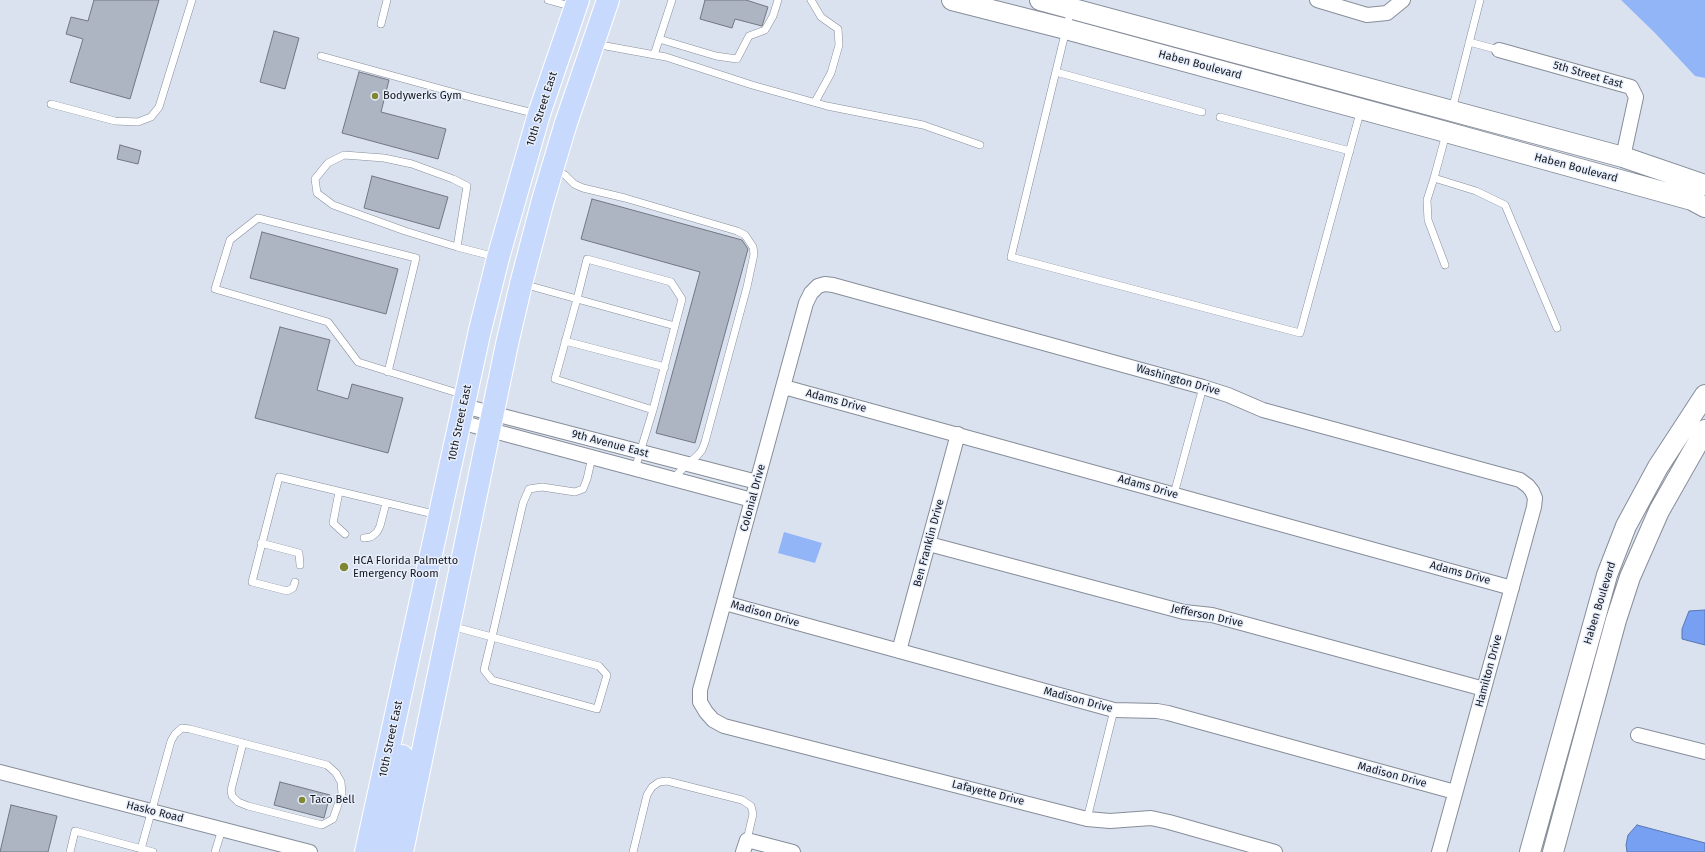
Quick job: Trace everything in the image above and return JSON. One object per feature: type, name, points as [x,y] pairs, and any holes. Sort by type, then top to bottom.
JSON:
[{"type":"main road","points":[[402,852],[491,421],[521,284],[553,168],[608,0]]},
{"type":"main road","name":"10th Street East","points":[[366,852],[463,408],[498,258],[540,114],[577,4]]},
{"type":"main road","points":[[521,284],[515,262],[515,253],[544,136],[543,120],[540,114]]},
{"type":"main road","points":[[384,852],[413,696],[419,610]]},
{"type":"street","name":"Haben Boulevard","points":[[952,0],[1066,29],[1446,132],[1692,200],[1705,207]]},
{"type":"street","name":"Haben Boulevard","points":[[1040,0],[1072,4],[1624,157],[1705,185]]},
{"type":"street","points":[[1317,0],[1367,14],[1387,13],[1403,0]]},
{"type":"street","name":"5th Street East","points":[[1499,50],[1632,87],[1636,97],[1624,157]]},
{"type":"street","points":[[1446,132],[1452,110]]},
{"type":"street","name":"Washington Drive","points":[[818,286],[825,284],[833,285],[1203,387],[1228,395],[1263,410],[1520,480],[1532,491]]},
{"type":"street","name":"Colonial Drive","points":[[706,712],[700,702],[700,690],[806,303],[811,292],[818,286]]},
{"type":"street","name":"Adams Drive","points":[[784,387],[1512,588]]},
{"type":"street","name":"Haben Boulevard","points":[[1530,852],[1607,575],[1626,526],[1658,466],[1705,395]]},
{"type":"street","name":"9th Avenue East","points":[[463,408],[491,421],[592,457],[752,500]]},
{"type":"street","name":"9th Avenue East","points":[[491,421],[639,452],[757,482]]},
{"type":"street","name":"Haben Boulevard","points":[[1536,828],[1556,843],[1616,620],[1630,577],[1659,511],[1705,430]]},
{"type":"street","name":"Ben Franklin Drive","points":[[899,651],[958,434]]},
{"type":"street","name":"Hamilton Drive","points":[[1439,852],[1534,507],[1535,498],[1532,491]]},
{"type":"street","name":"Jefferson Drive","points":[[929,544],[1184,612],[1212,615],[1484,689]]},
{"type":"street","name":"Madison Drive","points":[[725,603],[1114,710],[1157,711],[1168,713],[1455,792]]},
{"type":"street","name":"Lafayette Drive","points":[[706,712],[713,720],[724,726],[1087,819],[1110,821],[1151,818],[1275,852]]},
{"type":"street","points":[[1638,735],[1705,752]]},
{"type":"street","name":"Hasko Road","points":[[0,772],[310,852]]},
{"type":"street","points":[[745,846],[793,852]]},
{"type":"lane","points":[[50,104],[116,121],[138,122],[151,117],[159,107],[192,0]]},
{"type":"lane","points":[[381,24],[387,0]]},
{"type":"lane","points":[[548,0],[577,4]]},
{"type":"lane","points":[[654,55],[672,0]]},
{"type":"lane","points":[[659,39],[716,56],[737,59],[749,36],[765,30],[773,16],[778,0]]},
{"type":"lane","points":[[811,0],[821,17],[838,30],[839,45],[831,73],[815,102]]},
{"type":"lane","points":[[1452,110],[1480,0]]},
{"type":"lane","points":[[1072,4],[1011,257],[1300,333],[1361,109]]},
{"type":"lane","points":[[1469,42],[1499,50]]},
{"type":"lane","points":[[593,44],[666,57],[752,85],[815,102],[923,125],[980,145]]},
{"type":"lane","points":[[321,56],[470,97],[540,114]]},
{"type":"lane","points":[[1056,72],[1202,112]]},
{"type":"lane","points":[[1220,117],[1350,151]]},
{"type":"lane","points":[[1445,265],[1428,220],[1427,200],[1446,132]]},
{"type":"lane","points":[[457,247],[467,186],[453,179],[405,162],[384,158],[344,155],[328,163],[315,179],[317,193],[333,205],[371,220],[457,247],[498,258]]},
{"type":"lane","points":[[553,168],[559,170],[574,184],[583,188],[625,198],[737,230],[745,235],[753,247],[754,254],[743,300],[705,442],[702,450],[697,456],[673,479]]},
{"type":"lane","points":[[1434,178],[1476,192],[1505,205],[1557,328]]},
{"type":"lane","points":[[388,372],[416,258],[258,218],[230,240],[215,289],[328,322],[358,362],[388,372],[463,408]]},
{"type":"lane","points":[[635,469],[639,452],[654,410],[682,299],[671,282],[587,259],[555,379],[654,410]]},
{"type":"lane","points":[[521,284],[675,326]]},
{"type":"lane","points":[[565,341],[665,367]]},
{"type":"lane","points":[[1174,494],[1203,387]]},
{"type":"lane","points":[[449,625],[492,637],[598,666],[607,675],[597,709],[492,680],[484,670],[492,637],[523,504],[529,489],[542,487],[575,492],[582,489],[587,479],[592,457]]},
{"type":"lane","points":[[295,582],[293,588],[287,591],[252,582],[261,543],[280,477],[440,516]]},
{"type":"lane","points":[[339,492],[333,523],[345,534]]},
{"type":"lane","points":[[364,538],[371,537],[377,532],[386,503]]},
{"type":"lane","points":[[261,543],[298,553],[300,565]]},
{"type":"lane","points":[[1087,819],[1114,710]]},
{"type":"lane","points":[[141,849],[171,741],[175,734],[182,728],[243,743],[327,765],[336,773],[341,782],[342,793],[333,819],[322,825],[248,806],[238,802],[232,796],[231,790],[243,743]]},
{"type":"lane","points":[[633,852],[647,795],[652,787],[659,782],[667,781],[742,800],[751,806],[752,814],[745,846]]},
{"type":"lane","points":[[215,852],[222,829]]},
{"type":"lane","points":[[70,852],[75,831],[153,852]]},
{"type":"shaded area","points":[[1621,0],[1705,0],[1705,78],[1695,76],[1655,33]]},
{"type":"shaded area","points":[[784,532],[822,543],[815,563],[778,553]]},
{"type":"shaded area","points":[[1705,610],[1705,645],[1682,639],[1682,629],[1689,611]]},
{"type":"shaded area","points":[[1637,825],[1705,843],[1705,852],[1627,852],[1626,845],[1628,835]]},
{"type":"building","points":[[94,0],[159,0],[130,99],[70,82],[83,39],[66,34],[71,17],[88,21]]},
{"type":"building","points":[[705,0],[746,0],[768,7],[762,26],[735,19],[732,28],[700,19]]},
{"type":"building","points":[[274,31],[299,38],[285,89],[260,82]]},
{"type":"building","points":[[359,72],[389,80],[381,112],[446,129],[438,159],[342,133]]},
{"type":"building","points":[[120,145],[141,151],[138,164],[117,159]]},
{"type":"building","points":[[372,176],[448,197],[439,229],[364,208]]},
{"type":"building","points":[[592,199],[742,240],[748,249],[695,443],[656,433],[700,272],[581,239]]},
{"type":"building","points":[[262,232],[398,269],[386,314],[250,278]]},
{"type":"building","points":[[280,327],[330,340],[317,390],[348,399],[352,384],[403,398],[388,453],[255,418]]},
{"type":"building","name":"Taco Bell","points":[[280,782],[330,795],[324,818],[274,805]]},
{"type":"building","points":[[11,805],[57,816],[48,852],[0,852]]},
{"type":"place","name":"Bodywerks Gym","points":[[375,96]]},
{"type":"place","name":"HCA Florida Palmetto Emergency Room","points":[[344,567]]},
{"type":"place","name":"Taco Bell","points":[[302,800]]}]
